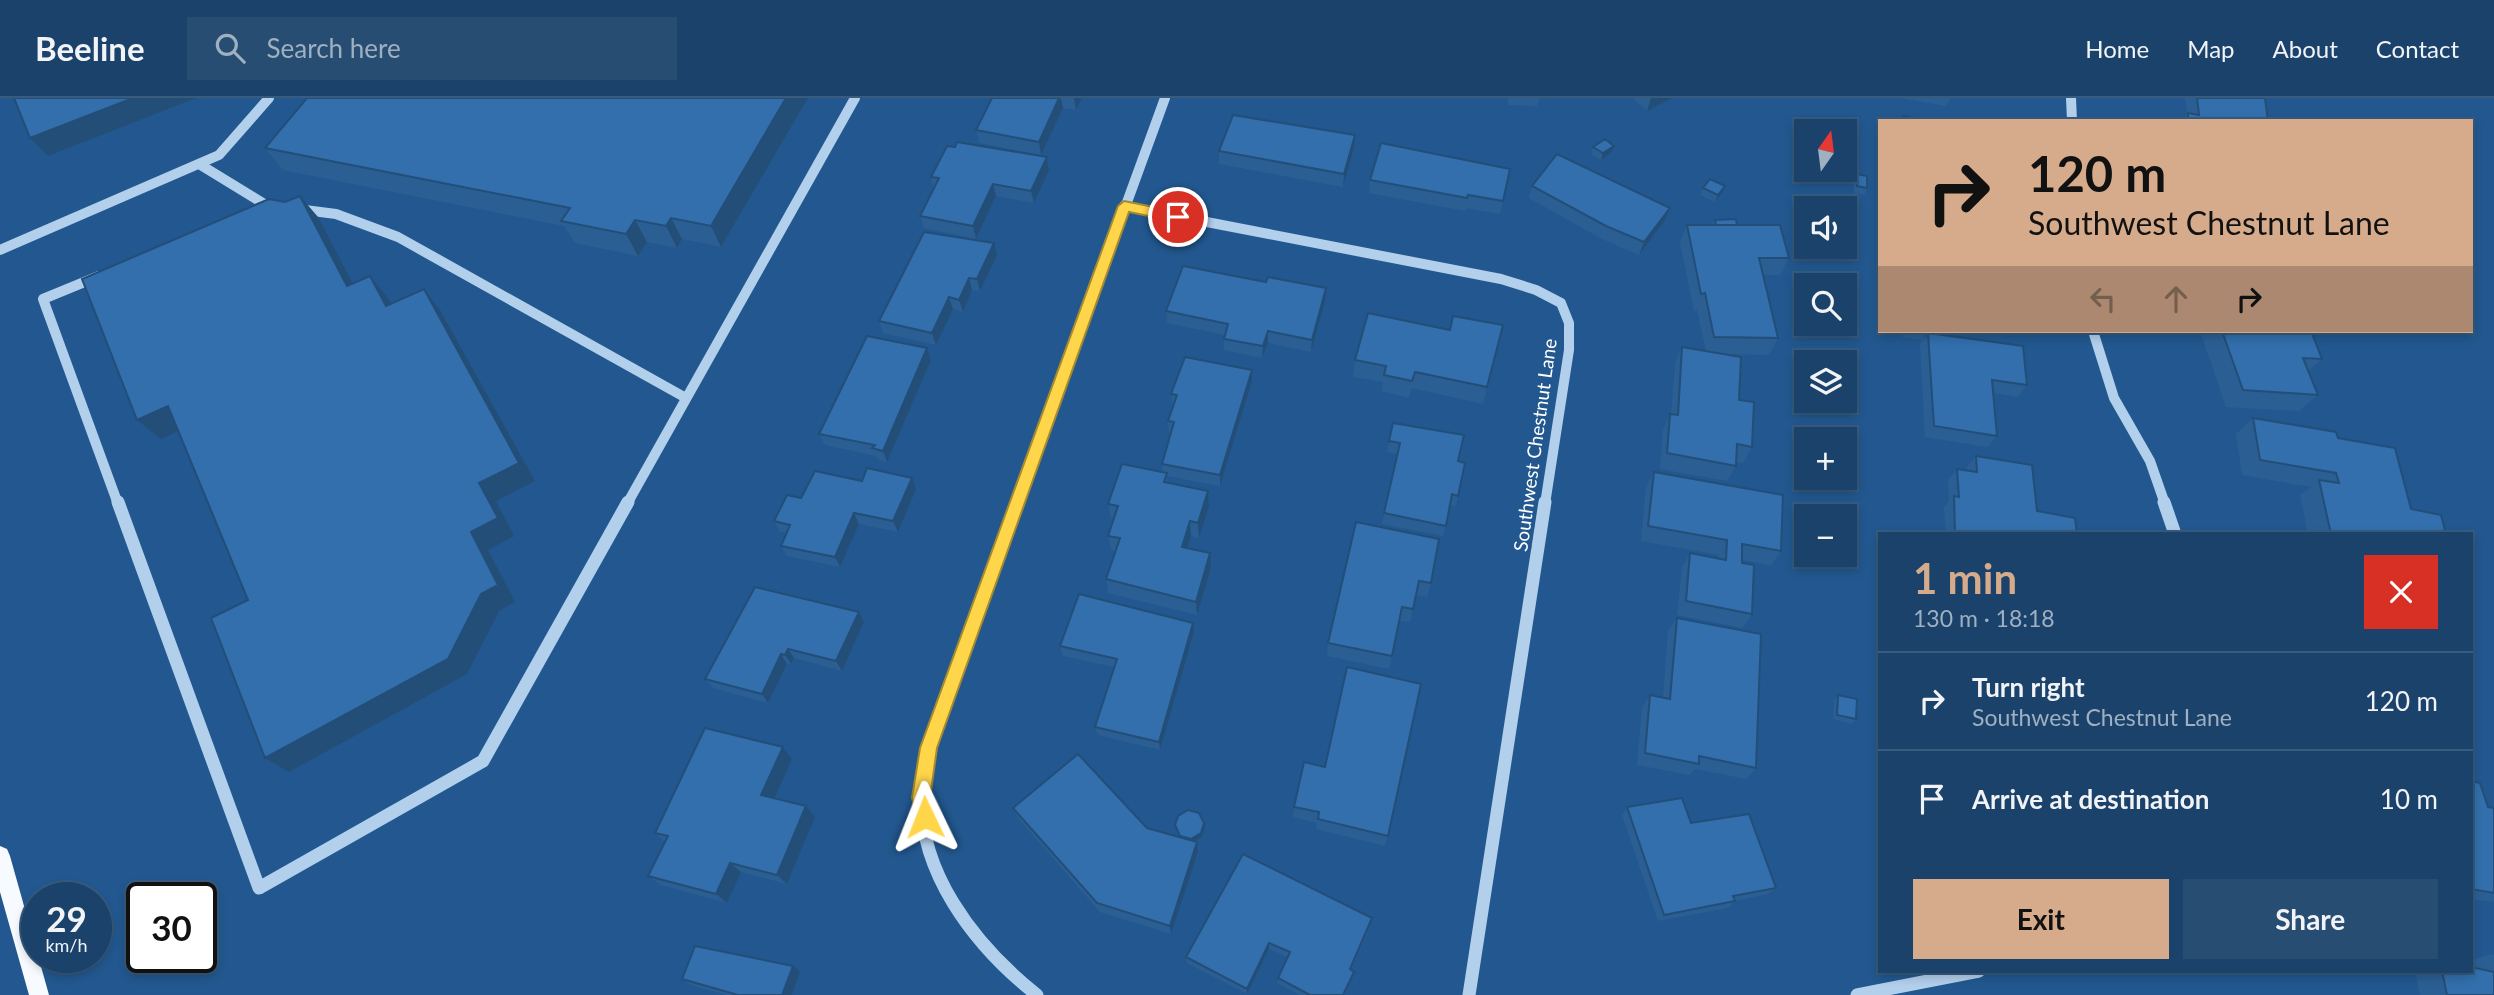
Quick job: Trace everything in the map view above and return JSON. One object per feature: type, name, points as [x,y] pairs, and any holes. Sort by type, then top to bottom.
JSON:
[{"type":"main road","points":[[0,856],[39,995]]},
{"type":"street","points":[[0,250],[219,155],[269,98]]},
{"type":"street","points":[[117,268],[43,299],[259,888],[483,761],[855,98]]},
{"type":"street","points":[[1037,995],[991,954],[945,890],[932,855],[921,798],[929,748],[947,695],[1165,98]]},
{"type":"street","points":[[2071,98],[2072,119]]},
{"type":"street","points":[[199,164],[277,207]]},
{"type":"street","name":"Southwest Chestnut Lane","points":[[1124,206],[1501,279],[1536,290],[1561,303],[1569,323],[1569,350],[1469,995]]},
{"type":"street","points":[[241,216],[277,207],[336,214],[398,237],[686,398]]},
{"type":"street","points":[[2093,333],[2114,398],[2150,461],[2174,532]]},
{"type":"street","points":[[1857,995],[1969,973]]},
{"type":"building","points":[[14,98],[133,98],[30,138]]},
{"type":"building","points":[[307,98],[786,98],[711,226],[671,218],[666,226],[635,220],[626,234],[561,221],[570,208],[265,148]]},
{"type":"building","points":[[992,98],[1059,98],[1039,142],[976,130]]},
{"type":"building","points":[[2197,98],[2265,98],[2268,119],[2188,119],[2188,113],[2199,115]]},
{"type":"building","points":[[1233,115],[1355,135],[1344,174],[1219,151]]},
{"type":"building","points":[[1605,139],[1614,146],[1603,153],[1593,147]]},
{"type":"building","points":[[957,142],[1047,157],[1031,191],[993,184],[973,226],[920,216],[939,178],[931,177],[947,146],[955,147]]},
{"type":"building","points":[[1381,143],[1510,169],[1503,201],[1468,195],[1467,198],[1370,180]]},
{"type":"building","points":[[1557,154],[1670,208],[1644,242],[1606,226],[1532,186]]},
{"type":"building","points":[[1857,174],[1867,176],[1867,188],[1857,186]]},
{"type":"building","points":[[1710,179],[1725,186],[1718,195],[1703,188]]},
{"type":"building","points":[[300,196],[347,286],[370,276],[386,306],[424,289],[519,463],[479,483],[498,518],[471,532],[498,585],[481,594],[448,659],[265,758],[211,618],[248,600],[168,406],[137,420],[82,279],[269,199],[285,202]]},
{"type":"building","points":[[1736,219],[1737,225],[1716,225],[1715,220]]},
{"type":"building","points":[[1687,225],[1780,225],[1789,258],[1759,258],[1778,338],[1714,337],[1705,293],[1701,294]]},
{"type":"building","points":[[924,232],[994,243],[977,279],[969,278],[959,300],[949,297],[932,333],[879,321]]},
{"type":"building","points":[[1183,266],[1266,282],[1268,277],[1326,288],[1312,340],[1268,331],[1263,346],[1224,339],[1228,324],[1166,311]]},
{"type":"building","points":[[1368,313],[1450,330],[1453,316],[1503,325],[1487,387],[1415,372],[1412,381],[1384,375],[1386,366],[1355,360]]},
{"type":"building","points":[[1928,333],[2023,346],[2027,385],[1992,380],[1997,436],[1934,426]]},
{"type":"building","points":[[2223,333],[2312,333],[2322,359],[2303,358],[2318,395],[2243,390]]},
{"type":"building","points":[[867,336],[927,348],[883,451],[872,448],[875,445],[819,434]]},
{"type":"building","points":[[1682,347],[1741,357],[1739,400],[1754,402],[1752,447],[1737,444],[1736,466],[1667,453],[1670,414],[1678,415]]},
{"type":"building","points":[[1185,357],[1252,370],[1220,475],[1162,464],[1174,422],[1168,421],[1177,395],[1171,394]]},
{"type":"building","points":[[2253,418],[2336,432],[2338,438],[2395,448],[2411,509],[2441,515],[2445,532],[2331,532],[2319,480],[2339,483],[2336,473],[2260,460]]},
{"type":"building","points":[[1393,423],[1464,435],[1458,461],[1465,463],[1458,496],[1452,494],[1446,526],[1384,513],[1400,443],[1389,441]]},
{"type":"building","points":[[1976,456],[2032,465],[2037,511],[2075,518],[2077,532],[1955,532],[1954,496],[1959,497],[1957,469],[1977,472]]},
{"type":"building","points":[[1122,464],[1167,473],[1164,482],[1208,491],[1198,523],[1190,521],[1182,547],[1210,553],[1196,602],[1106,579],[1120,538],[1108,536],[1118,506],[1108,504]]},
{"type":"building","points":[[867,468],[912,478],[893,521],[854,513],[835,557],[781,546],[790,525],[774,521],[787,495],[801,498],[815,471],[862,481]]},
{"type":"building","points":[[1654,472],[1783,495],[1781,551],[1742,544],[1742,563],[1754,565],[1752,614],[1686,601],[1690,553],[1726,560],[1727,540],[1648,526]]},
{"type":"building","points":[[1356,522],[1439,539],[1431,583],[1419,581],[1413,609],[1402,607],[1392,656],[1328,643]]},
{"type":"building","points":[[755,587],[859,612],[836,661],[788,649],[785,655],[781,654],[762,694],[705,679]]},
{"type":"building","points":[[1079,594],[1193,623],[1159,742],[1095,727],[1117,659],[1060,646]]},
{"type":"building","points":[[1677,618],[1761,634],[1756,768],[1699,756],[1699,764],[1645,753],[1650,695],[1670,699]]},
{"type":"building","points":[[1347,667],[1421,684],[1388,836],[1318,819],[1319,812],[1294,807],[1304,762],[1325,767]]},
{"type":"building","points":[[1838,695],[1857,699],[1856,719],[1837,715]]},
{"type":"building","points":[[705,728],[783,747],[761,795],[806,806],[777,875],[730,863],[716,894],[648,876],[668,836],[655,833]]},
{"type":"building","points":[[1078,754],[1147,828],[1197,842],[1170,926],[1097,903],[1013,808]]},
{"type":"building","points":[[2473,781],[2480,783],[2488,807],[2494,808],[2494,893],[2473,889]]},
{"type":"building","points":[[1682,798],[1691,823],[1749,814],[1776,888],[1733,896],[1735,901],[1664,915],[1627,807]]},
{"type":"building","points":[[1188,810],[1199,813],[1204,823],[1201,833],[1191,839],[1180,836],[1175,825],[1178,816]]},
{"type":"building","points":[[1243,854],[1372,918],[1350,969],[1354,972],[1343,995],[1310,995],[1278,978],[1290,952],[1269,943],[1247,989],[1186,957]]},
{"type":"building","points":[[695,946],[793,966],[782,995],[738,995],[682,979]]},
{"type":"building","points":[[2473,967],[2494,972],[2494,995],[2447,995],[2442,973],[2473,973]]},
{"type":"route","points":[[925,817],[921,798],[929,748],[1124,206],[1178,217]]}]
